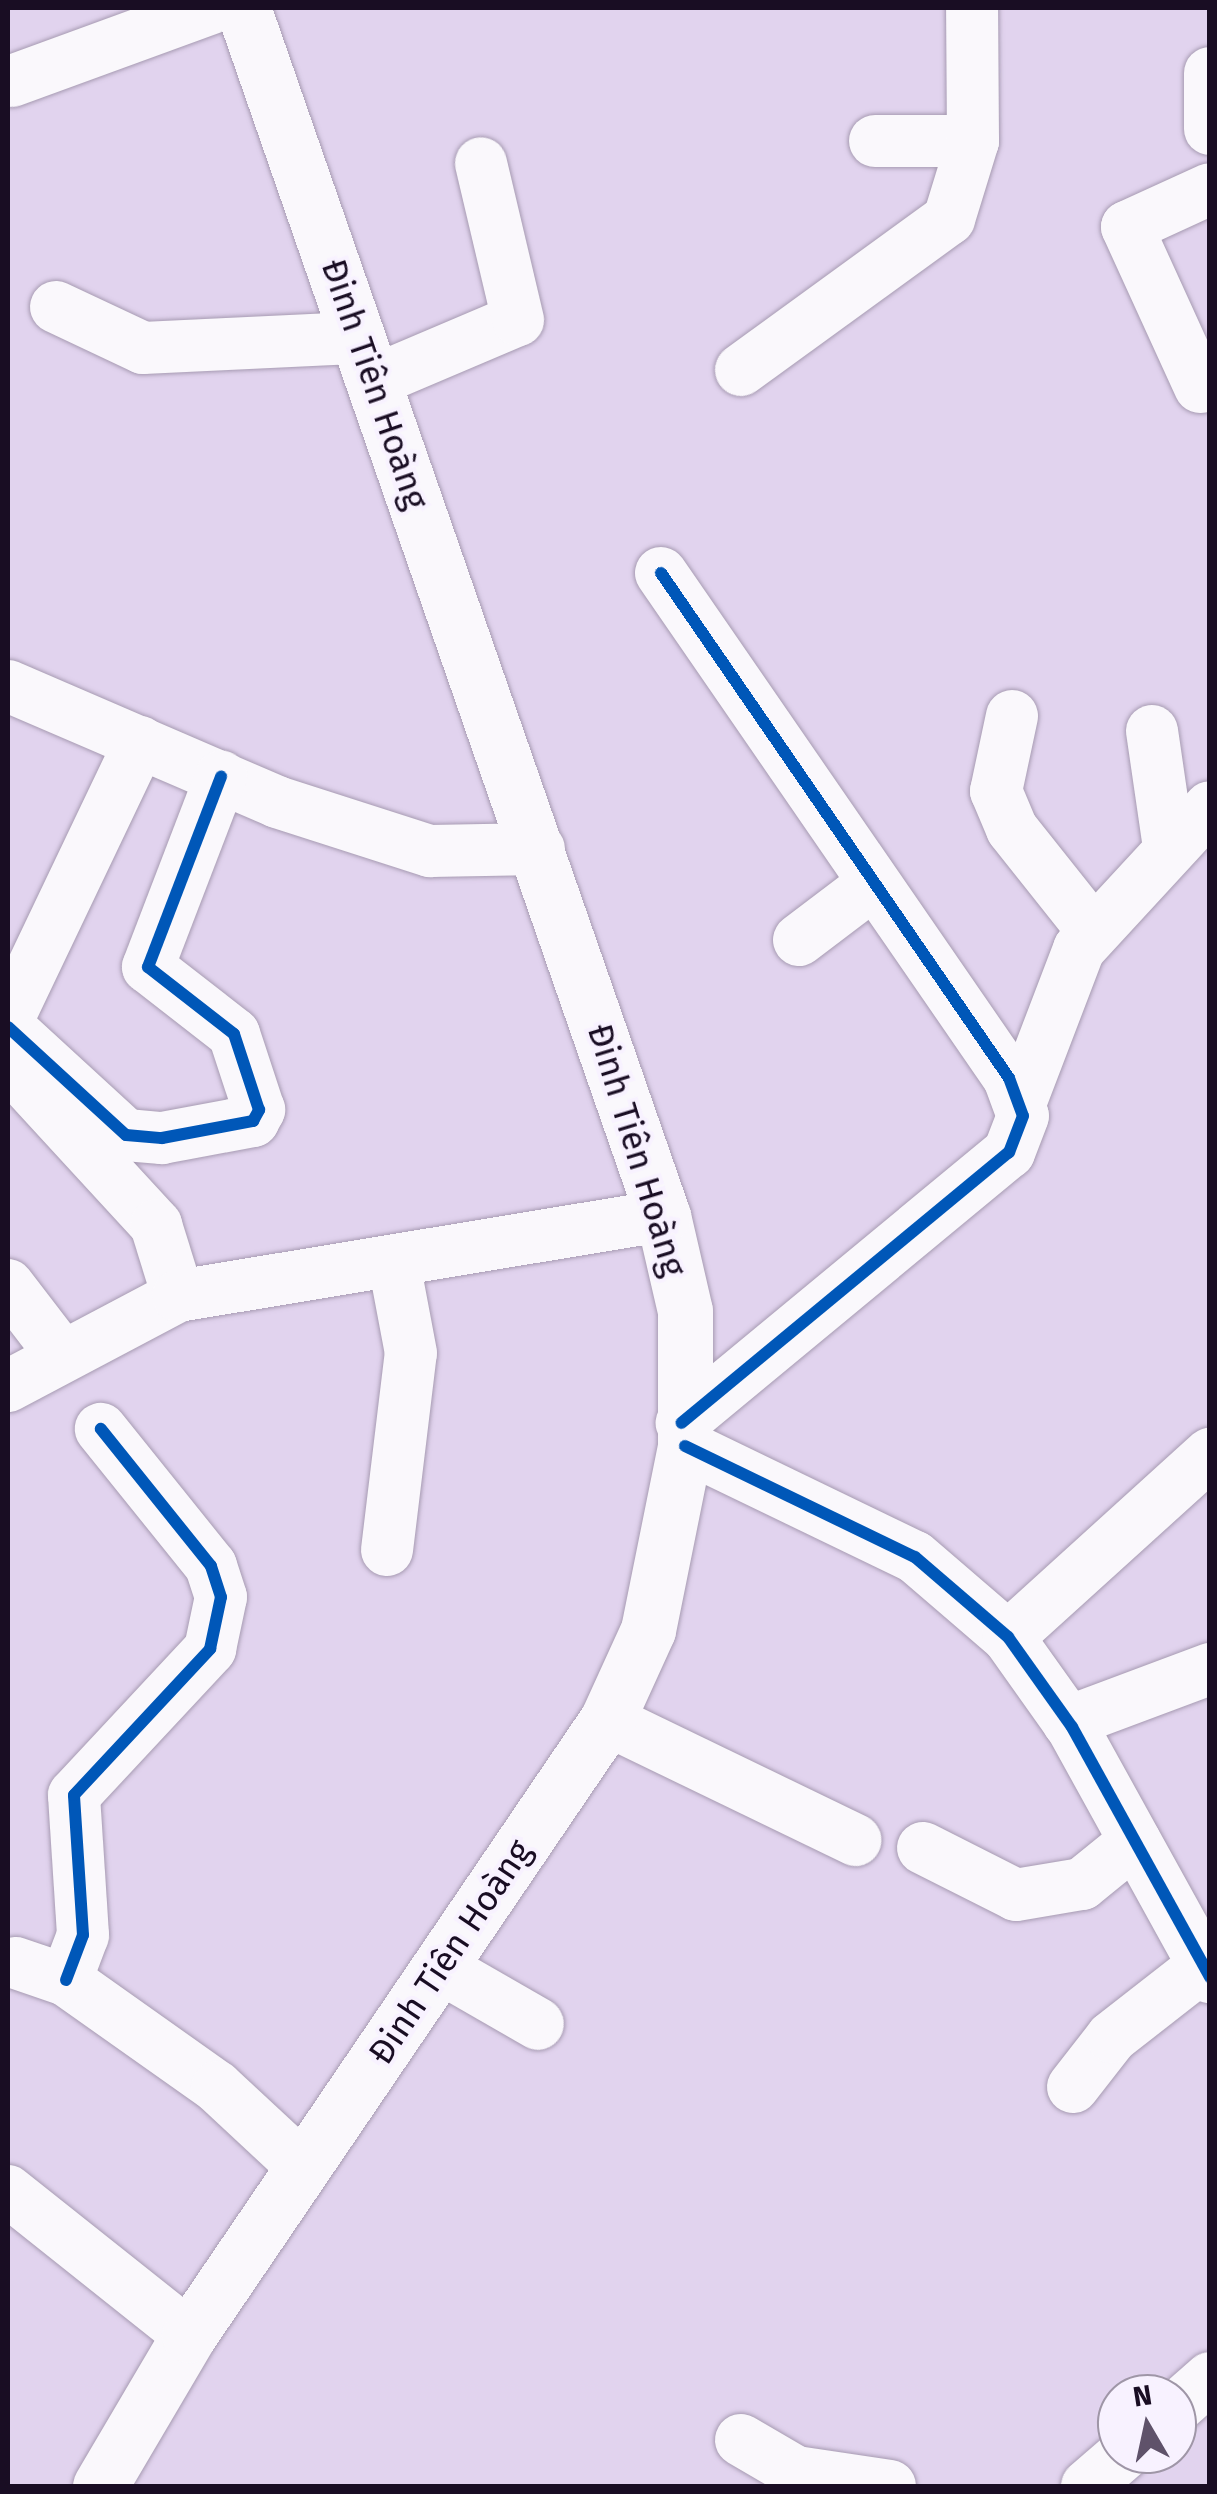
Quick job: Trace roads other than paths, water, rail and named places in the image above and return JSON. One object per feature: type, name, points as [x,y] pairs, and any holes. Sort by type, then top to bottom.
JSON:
[{"type":"main road","name":"Đinh Tiên Hoàng","points":[[100,2486],[189,2335],[607,1720],[648,1630],[683,1434],[685,1311],[663,1216],[539,849],[243,8]]},
{"type":"street","points":[[12,81],[211,8]]},
{"type":"street","points":[[741,370],[949,219],[972,140],[972,8]]},
{"type":"street","points":[[1210,73],[1210,129]]},
{"type":"street","points":[[875,141],[972,140]]},
{"type":"street","points":[[56,307],[143,348],[367,359],[518,320],[480,163]]},
{"type":"street","points":[[1200,387],[1127,227],[1210,189]]},
{"type":"street","points":[[662,574],[1020,1101]]},
{"type":"street","points":[[8,686],[220,777],[430,851],[539,849]]},
{"type":"street","points":[[1012,716],[996,792],[1012,829],[1093,931]]},
{"type":"street","points":[[1152,732],[1169,847]]},
{"type":"street","points":[[8,1019],[140,742]]},
{"type":"street","points":[[8,1027],[126,1136],[162,1138],[253,1121],[259,1110],[234,1034],[148,967],[220,777]]},
{"type":"street","points":[[1073,2087],[1112,2037],[1206,1972],[1068,1722],[1008,1637],[915,1556],[683,1434],[1009,1152],[1020,1101],[1093,931],[1210,807]]},
{"type":"street","points":[[799,940],[874,882]]},
{"type":"street","points":[[8,1064],[156,1225],[178,1296]]},
{"type":"street","points":[[8,1386],[61,1354],[178,1296],[252,1277],[394,1263],[663,1216]]},
{"type":"street","points":[[387,1550],[412,1353],[394,1263]]},
{"type":"street","points":[[8,1285],[61,1354]]},
{"type":"street","points":[[66,1980],[83,1935],[74,1795],[210,1649],[221,1597],[212,1566],[101,1429]]},
{"type":"street","points":[[1008,1637],[1210,1454]]},
{"type":"street","points":[[1068,1722],[1210,1669]]},
{"type":"street","points":[[607,1720],[854,1840]]},
{"type":"street","points":[[923,1848],[1016,1895],[1082,1884],[1134,1841]]},
{"type":"street","points":[[16,1963],[66,1980],[216,2086],[304,2167]]},
{"type":"street","points":[[439,1968],[538,2024]]},
{"type":"street","points":[[8,2192],[189,2335]]},
{"type":"street","points":[[742,2440],[796,2472],[890,2486]]}]
